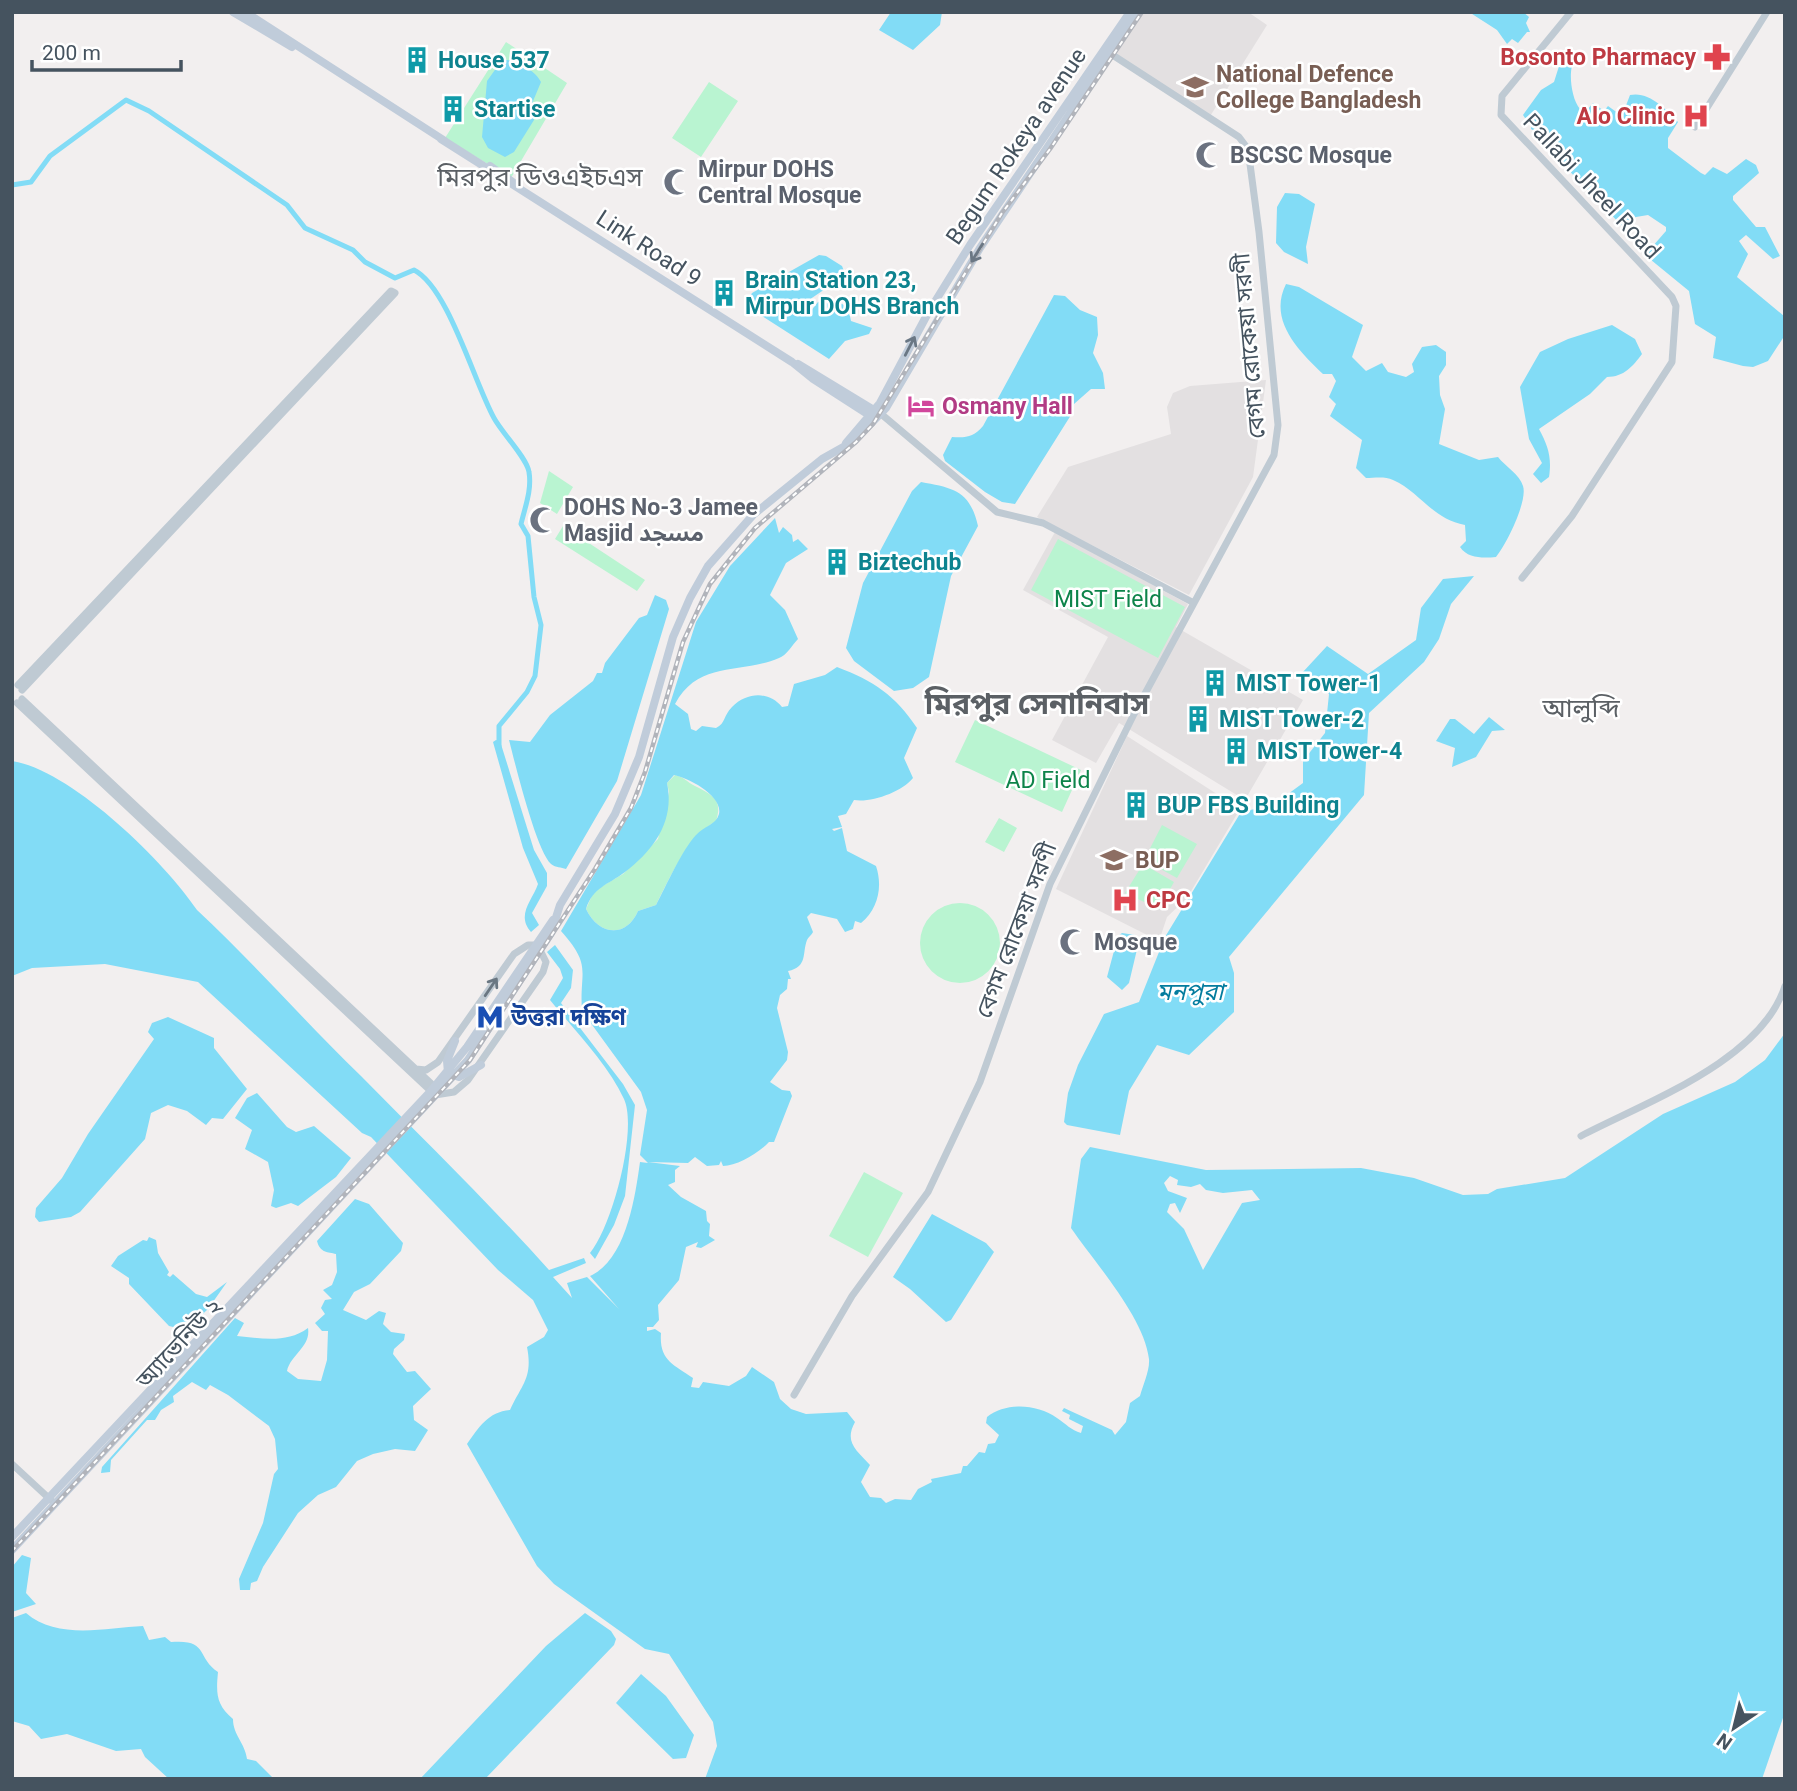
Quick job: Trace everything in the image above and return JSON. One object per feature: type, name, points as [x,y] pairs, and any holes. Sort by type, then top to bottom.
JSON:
[{"type":"main road","name":"Link Road 9","points":[[233,12],[307,56],[317,59]]},
{"type":"main road","name":"Link Road 9","points":[[245,12],[441,139],[507,177],[521,189],[792,362],[809,369],[875,415]]},
{"type":"main road","name":"Begum Rokeya avenue","points":[[875,415],[928,313],[1129,12]]},
{"type":"main road","points":[[1111,54],[1139,12]]},
{"type":"main road","name":"Begum Rokeya avenue","points":[[553,920],[615,814],[631,781],[673,637],[695,588],[717,555],[745,523],[846,443],[854,441],[875,415],[980,248],[1111,54]]},
{"type":"main road","name":"অ্যাভেনিউ ২","points":[[12,1550],[50,1503],[477,1049],[538,947],[551,933],[553,920]]},
{"type":"main road","points":[[455,1041],[450,1075],[466,1075],[481,1065]]},
{"type":"main road","name":"অ্যাভেনিউ ২","points":[[12,1537],[50,1503]]},
{"type":"street","name":"Pallabi Jheel Road","points":[[1521,578],[1572,516],[1672,362],[1676,324],[1676,306],[1672,297],[1503,120],[1499,109],[1502,96],[1571,12]]},
{"type":"street","points":[[1695,127],[1767,12]]},
{"type":"street","name":"বেগম রোকেয়া সরণী","points":[[794,1395],[852,1296],[928,1192],[980,1082],[1050,884],[1105,769],[1278,446],[1259,232],[1248,149],[1240,137],[1111,54]]},
{"type":"street","points":[[391,291],[395,293],[17,694],[381,301],[391,291]]},
{"type":"street","points":[[875,415],[892,424],[997,512],[1042,523],[1194,603]]},
{"type":"street","points":[[17,694],[415,1069],[435,1092]]},
{"type":"street","points":[[17,694],[435,1092]]},
{"type":"street","points":[[415,1069],[430,1068],[455,1041],[514,954],[528,945],[538,947],[546,962],[544,972],[481,1065],[459,1089],[435,1092]]},
{"type":"street","points":[[1581,1136],[1705,1071],[1745,1044],[1773,1011],[1785,986]]},
{"type":"street","points":[[12,1464],[50,1503]]},
{"type":"street","points":[[12,1471],[50,1503]]},
{"type":"shaded area","name":"National Defence College Bangladesh","points":[[1142,12],[1248,12],[1267,25],[1209,118],[1115,57]]},
{"type":"shaded area","points":[[1266,380],[1253,477],[1189,595],[1037,517],[1068,467],[1171,434],[1167,407],[1173,393],[1190,386]]},
{"type":"shaded area","points":[[1055,532],[1188,604],[1176,627],[1303,700],[1245,800],[1119,723],[1096,763],[1052,740],[1108,637],[1023,590]]},
{"type":"shaded area","points":[[1127,736],[1240,809],[1187,898],[1167,917],[1159,941],[1056,889]]},
{"type":"green space","points":[[506,42],[567,83],[511,178],[445,138]]},
{"type":"green space","points":[[709,82],[738,101],[701,157],[672,138]]},
{"type":"green space","points":[[549,471],[573,487],[557,514],[540,503]]},
{"type":"green space","points":[[563,526],[645,580],[637,591],[555,539]]},
{"type":"green space","name":"MIST Field","points":[[1058,539],[1185,607],[1158,658],[1031,590]]},
{"type":"green space","name":"AD Field","points":[[975,720],[1081,770],[1062,812],[955,762]]},
{"type":"green space","points":[[675,775],[715,799],[718,808],[716,821],[688,847],[656,905],[638,911],[633,920],[619,930],[605,928],[591,918],[586,909],[594,891],[623,874],[658,839],[669,792],[667,783]]},
{"type":"green space","points":[[999,818],[1017,828],[1004,852],[985,842]]},
{"type":"green space","points":[[1162,825],[1197,844],[1177,878],[1144,860]]},
{"type":"green space","points":[[1143,864],[1174,882],[1159,909],[1125,893]]},
{"type":"green space","points":[[960,903],[975,906],[988,915],[997,928],[1000,943],[997,958],[988,971],[975,980],[960,983],[945,980],[932,971],[923,958],[920,943],[923,928],[932,915],[945,906]]},
{"type":"green space","points":[[864,1172],[903,1193],[868,1257],[829,1236]]},
{"type":"water","points":[[891,12],[942,12],[940,25],[913,50],[879,30]]},
{"type":"water","points":[[1469,12],[1523,12],[1529,17],[1526,23],[1530,32],[1518,43],[1512,39],[1507,44],[1497,30]]},
{"type":"water","points":[[502,60],[524,66],[541,82],[531,106],[534,120],[514,152],[505,157],[488,148],[482,137],[487,81]]},
{"type":"water","points":[[1560,63],[1572,66],[1572,88],[1580,109],[1587,110],[1593,103],[1604,111],[1608,106],[1622,116],[1630,95],[1637,94],[1650,98],[1663,107],[1678,122],[1668,138],[1668,148],[1701,173],[1705,175],[1713,167],[1727,174],[1746,159],[1756,165],[1759,173],[1733,196],[1733,200],[1756,227],[1765,227],[1780,256],[1773,259],[1746,235],[1739,241],[1748,254],[1737,277],[1784,316],[1783,338],[1768,361],[1753,367],[1713,358],[1716,337],[1695,324],[1689,291],[1645,255],[1666,231],[1666,227],[1648,215],[1636,217],[1622,226],[1557,158],[1558,153],[1546,143],[1548,138],[1531,129],[1532,117],[1525,118],[1523,115],[1541,90],[1554,82]]},
{"type":"water","points":[[1285,193],[1299,194],[1315,204],[1306,247],[1308,264],[1284,252],[1276,243],[1277,207]]},
{"type":"water","points":[[819,255],[826,256],[842,266],[844,271],[831,285],[803,304],[803,311],[810,312],[818,302],[830,298],[848,307],[851,321],[872,328],[869,334],[845,341],[829,359],[745,305],[752,293]]},
{"type":"water","points":[[1286,284],[1299,287],[1363,325],[1352,357],[1366,371],[1382,363],[1388,372],[1406,377],[1414,372],[1412,364],[1422,347],[1436,345],[1446,352],[1446,365],[1439,376],[1440,395],[1445,409],[1439,444],[1479,460],[1498,457],[1516,474],[1523,486],[1519,512],[1496,557],[1467,554],[1460,547],[1466,541],[1465,525],[1443,517],[1393,480],[1366,478],[1356,468],[1362,440],[1330,416],[1336,404],[1329,397],[1336,381],[1332,374],[1323,374],[1304,355],[1288,334],[1283,322],[1281,297]]},
{"type":"water","points":[[1054,295],[1065,296],[1080,310],[1097,317],[1098,335],[1093,353],[1103,373],[1105,389],[1091,389],[1074,404],[1071,415],[1015,504],[1002,502],[945,461],[943,455],[952,437],[969,436],[983,426]]},
{"type":"water","points":[[1612,325],[1635,339],[1642,354],[1628,370],[1607,377],[1590,394],[1539,429],[1550,458],[1549,477],[1541,483],[1533,474],[1542,463],[1529,439],[1520,387],[1540,352],[1568,339]]},
{"type":"water","points":[[921,482],[943,486],[959,493],[970,505],[978,526],[951,576],[929,677],[913,688],[894,691],[854,661],[846,648],[863,583],[912,491]]},
{"type":"water","points":[[775,518],[779,533],[783,527],[792,535],[793,542],[798,539],[808,549],[786,563],[770,595],[785,610],[798,639],[782,657],[708,675],[685,690],[675,704],[688,714],[691,729],[696,731],[702,726],[716,728],[732,707],[751,696],[764,696],[782,707],[788,706],[794,684],[825,675],[837,667],[883,690],[917,728],[904,758],[913,778],[902,788],[886,795],[869,800],[854,800],[846,814],[838,816],[842,827],[832,829],[834,831],[842,828],[847,851],[876,866],[878,897],[867,917],[861,923],[855,921],[853,929],[845,932],[837,919],[811,913],[807,917],[813,932],[807,940],[801,963],[788,971],[791,979],[788,979],[787,989],[780,995],[777,1008],[788,1052],[787,1060],[770,1082],[782,1090],[790,1091],[792,1096],[774,1142],[769,1142],[748,1158],[723,1166],[721,1161],[719,1165],[707,1166],[695,1157],[688,1163],[648,1162],[680,1166],[675,1170],[675,1182],[668,1185],[681,1197],[706,1211],[710,1224],[709,1236],[715,1240],[701,1248],[696,1247],[698,1242],[686,1247],[679,1280],[658,1305],[659,1320],[653,1327],[647,1327],[647,1331],[655,1329],[661,1333],[665,1355],[693,1378],[691,1387],[699,1388],[703,1382],[729,1386],[746,1376],[752,1367],[774,1382],[780,1399],[791,1409],[806,1414],[847,1412],[855,1422],[851,1435],[853,1445],[870,1465],[861,1482],[870,1497],[881,1498],[886,1503],[895,1499],[911,1500],[918,1489],[932,1482],[931,1479],[961,1473],[963,1466],[967,1466],[979,1452],[985,1453],[988,1444],[995,1443],[999,1435],[986,1423],[987,1417],[1003,1409],[1022,1407],[1040,1410],[1081,1433],[1083,1426],[1069,1419],[1070,1415],[1062,1411],[1064,1408],[1112,1430],[1115,1435],[1126,1422],[1130,1403],[1140,1396],[1149,1359],[1138,1326],[1128,1308],[1071,1228],[1081,1159],[1090,1147],[1206,1170],[1361,1168],[1414,1178],[1463,1195],[1488,1194],[1497,1189],[1565,1178],[1663,1114],[1735,1082],[1765,1060],[1785,1033],[1785,1712],[1762,1779],[705,1779],[717,1746],[713,1722],[669,1654],[645,1649],[554,1584],[537,1566],[467,1444],[490,1417],[510,1410],[527,1374],[527,1347],[544,1337],[548,1330],[533,1300],[498,1270],[371,1137],[362,1133],[198,982],[105,964],[32,968],[12,976],[12,761],[36,768],[61,781],[114,820],[162,867],[197,910],[549,1270],[584,1258],[586,1263],[553,1277],[572,1298],[567,1283],[587,1277],[619,1309],[590,1276],[602,1268],[612,1256],[627,1226],[640,1162],[648,1163],[640,1155],[647,1110],[641,1092],[582,1011],[581,961],[561,931],[641,795],[696,622],[730,566]],"holes":[[[674,775],[704,789],[716,801],[719,814],[713,823],[699,832],[691,842],[656,905],[638,911],[633,920],[619,930],[605,928],[591,918],[586,909],[589,902],[597,891],[645,854],[660,834],[668,810],[667,783]],[[1170,1176],[1178,1180],[1177,1185],[1191,1187],[1200,1184],[1206,1190],[1223,1193],[1252,1190],[1260,1200],[1242,1203],[1203,1270],[1184,1229],[1167,1212],[1170,1204],[1175,1203],[1180,1213],[1187,1198],[1168,1191],[1164,1183]]]},
{"type":"water","name":"মনপুরা","points":[[1474,576],[1451,604],[1439,639],[1424,662],[1369,713],[1364,795],[1229,957],[1234,973],[1234,1012],[1189,1055],[1157,1045],[1129,1091],[1120,1135],[1067,1125],[1064,1122],[1068,1093],[1078,1065],[1104,1014],[1139,1002],[1165,937],[1241,812],[1273,805],[1303,783],[1303,761],[1325,733],[1329,694],[1302,673],[1327,646],[1368,674],[1416,640],[1421,608],[1443,579]]},
{"type":"water","points":[[655,595],[666,600],[669,609],[617,781],[566,869],[555,866],[545,856],[539,842],[509,740],[530,742],[550,715],[593,681],[597,673],[602,673],[605,663],[639,618],[647,615]]},
{"type":"water","points":[[1489,717],[1505,730],[1492,731],[1476,757],[1452,767],[1455,748],[1436,741],[1450,719],[1455,719],[1474,734]]},
{"type":"water","points":[[500,741],[534,850],[547,873],[547,886],[532,913],[539,925],[531,932],[525,914],[538,884],[523,848],[493,742]]},
{"type":"water","points":[[1122,933],[1135,935],[1139,941],[1129,983],[1122,990],[1107,977],[1118,936]]},
{"type":"water","points":[[555,945],[573,970],[571,988],[561,1003],[623,1084],[635,1105],[625,1196],[614,1225],[595,1259],[590,1253],[607,1222],[620,1178],[628,1132],[627,1113],[624,1099],[609,1073],[550,1000],[563,978],[560,969],[547,952]]},
{"type":"water","points":[[168,1017],[214,1038],[214,1048],[247,1089],[223,1119],[212,1118],[206,1125],[187,1111],[168,1105],[151,1113],[145,1139],[80,1212],[71,1217],[39,1222],[35,1217],[36,1208],[62,1178],[88,1134],[154,1039],[148,1032],[152,1023]]},
{"type":"water","points":[[257,1093],[287,1127],[296,1132],[314,1126],[351,1158],[336,1177],[298,1206],[291,1203],[276,1208],[271,1206],[274,1190],[268,1162],[245,1149],[252,1130],[235,1118],[247,1098]]},
{"type":"water","points":[[355,1199],[369,1204],[403,1243],[401,1251],[370,1284],[354,1292],[343,1310],[366,1320],[379,1311],[386,1313],[383,1324],[391,1332],[405,1334],[404,1340],[394,1349],[393,1354],[407,1372],[415,1371],[431,1389],[413,1406],[414,1420],[428,1430],[415,1451],[395,1449],[357,1461],[336,1487],[318,1495],[298,1513],[257,1581],[251,1583],[250,1590],[240,1590],[239,1579],[263,1523],[274,1474],[278,1469],[275,1439],[269,1426],[228,1395],[210,1385],[206,1390],[192,1382],[173,1396],[174,1402],[161,1410],[155,1420],[147,1420],[111,1460],[110,1472],[101,1473],[102,1467],[235,1318],[244,1323],[237,1336],[282,1338],[308,1328],[307,1340],[287,1371],[298,1379],[321,1381],[327,1360],[328,1331],[322,1331],[315,1323],[325,1314],[321,1308],[325,1300],[332,1299],[323,1290],[332,1285],[337,1272],[336,1254],[322,1250],[317,1241]]},
{"type":"water","points":[[932,1214],[986,1243],[994,1252],[951,1320],[946,1322],[893,1277]]},
{"type":"water","points":[[149,1237],[156,1240],[158,1253],[169,1272],[167,1275],[170,1277],[173,1274],[196,1294],[207,1297],[227,1282],[208,1309],[186,1330],[169,1326],[129,1284],[129,1278],[111,1266],[118,1256],[143,1240],[147,1241]]},
{"type":"water","points":[[22,1555],[31,1558],[26,1593],[36,1604],[12,1612],[12,1567]]},
{"type":"water","points":[[26,1613],[52,1627],[67,1630],[143,1626],[149,1640],[165,1637],[171,1642],[197,1646],[218,1672],[220,1704],[233,1719],[247,1759],[256,1761],[274,1779],[169,1779],[145,1757],[141,1749],[116,1751],[67,1734],[41,1739],[29,1726],[12,1721],[12,1618]]},
{"type":"water","points":[[585,1613],[611,1631],[616,1639],[614,1645],[485,1779],[420,1779],[546,1646]]},
{"type":"water","points":[[641,1674],[666,1696],[694,1735],[686,1758],[673,1759],[616,1703]]},
{"type":"waterway","points":[[12,185],[31,182],[50,156],[126,100],[149,111],[287,205],[305,228],[353,250],[365,262],[395,278],[414,270],[426,280],[449,315],[494,418],[524,460],[529,472],[529,492],[521,524],[528,536],[534,597],[541,625],[535,676],[527,692],[499,726],[499,747]]},
{"type":"railway","points":[[12,1551],[470,1060],[595,869],[631,808],[645,772],[683,642],[710,584],[755,528],[856,442],[873,424],[1002,213],[1050,149],[1142,12]]},
{"type":"place","name":"Bosonto Pharmacy","points":[[1717,57]]},
{"type":"place","name":"House 537","points":[[417,60]]},
{"type":"place","name":"National Defence College Bangladesh","points":[[1195,87]]},
{"type":"place","name":"Startise","points":[[453,109]]},
{"type":"place","name":"Alo Clinic","points":[[1696,116]]},
{"type":"place","name":"BSCSC Mosque","points":[[1209,155]]},
{"type":"place","name":"Mirpur DOHS Central Mosque","points":[[677,182]]},
{"type":"place","name":"Brain Station 23, Mirpur DOHS Branch","points":[[724,293]]},
{"type":"place","name":"Osmany Hall","points":[[921,406]]},
{"type":"place","name":"DOHS No-3 Jamee Masjid مسجد","points":[[543,520]]},
{"type":"place","name":"Biztechub","points":[[837,562]]},
{"type":"place","name":"MIST Tower-1","points":[[1215,683]]},
{"type":"place","name":"MIST Tower-2","points":[[1198,719]]},
{"type":"place","name":"MIST Tower-4","points":[[1236,751]]},
{"type":"place","name":"BUP FBS Building","points":[[1136,805]]},
{"type":"place","name":"BUP","points":[[1114,860]]},
{"type":"place","name":"CPC","points":[[1125,900]]},
{"type":"place","name":"Mosque","points":[[1073,942]]},
{"type":"place","name":"উত্তরা দক্ষিণ","points":[[490,1017]]},
{"type":"district","name":"মিরপুর ডিওএইচএস","points":[[540,177]]},
{"type":"district","name":"মিরপুর সেনানিবাস","points":[[1037,704]]},
{"type":"district","name":"আলুব্দি","points":[[1581,708]]}]
